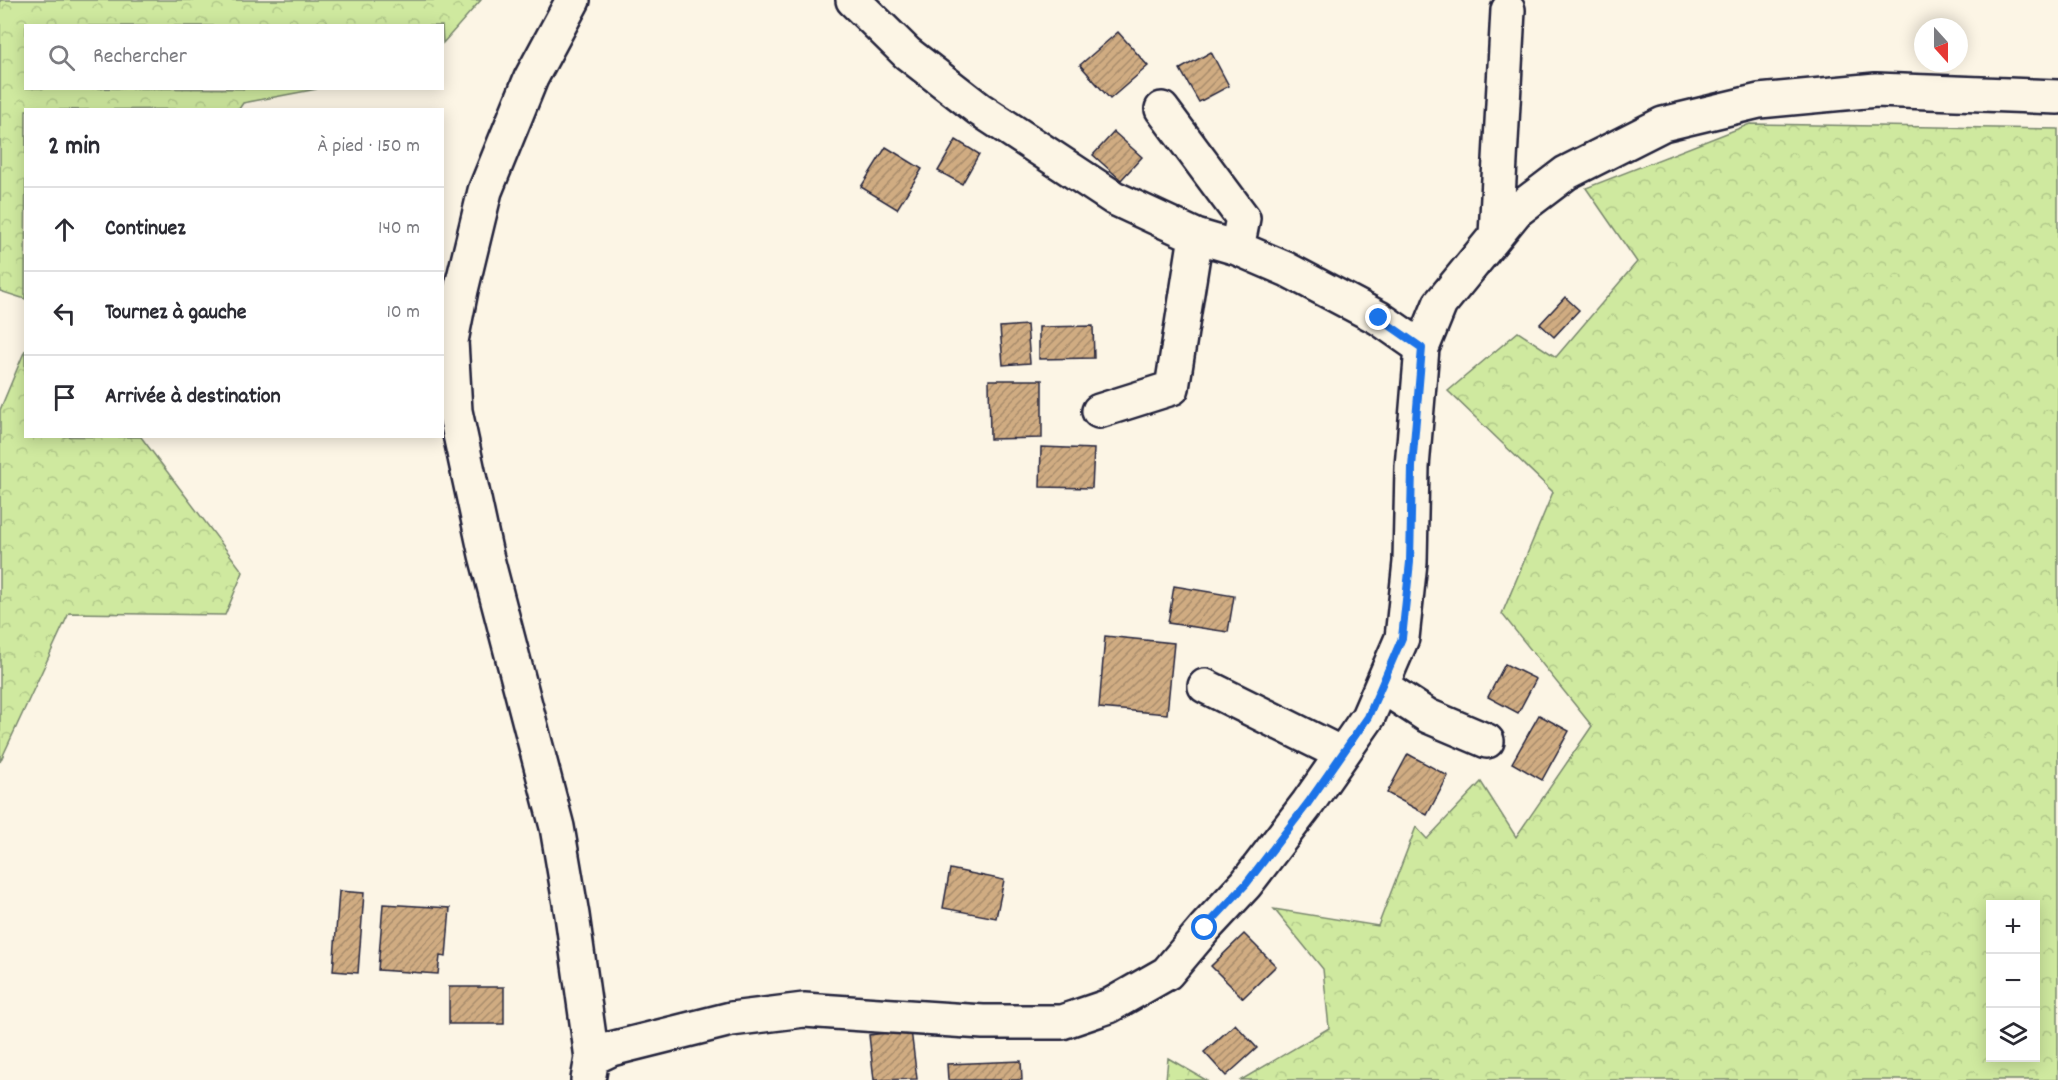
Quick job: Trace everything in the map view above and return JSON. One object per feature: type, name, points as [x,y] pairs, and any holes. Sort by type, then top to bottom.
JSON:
[{"type":"street","points":[[573,0],[531,78],[485,191],[451,340],[455,411],[486,555],[556,827],[572,915],[590,1069]]},
{"type":"street","points":[[853,0],[907,53],[979,109],[1114,198],[1196,236],[1237,248],[1286,269],[1379,318],[1422,348]]},
{"type":"street","points":[[1496,235],[1508,10]]},
{"type":"street","points":[[590,1069],[611,1049],[731,1019],[804,1010],[983,1022],[1062,1022],[1109,1006],[1167,973],[1246,884],[1308,803],[1368,717],[1402,638],[1410,562],[1412,467],[1422,348],[1440,304],[1516,211],[1566,173],[1663,124],[1759,101],[1876,90],[2058,97]]},
{"type":"street","points":[[1162,109],[1243,218],[1237,248]]},
{"type":"street","points":[[1099,411],[1172,388],[1196,236]]},
{"type":"street","points":[[1379,318],[1440,304]]},
{"type":"street","points":[[1205,686],[1342,754]]},
{"type":"street","points":[[1382,686],[1428,716],[1487,741]]},
{"type":"green space","points":[[0,0],[481,0],[444,42],[444,24],[24,24],[24,90],[312,90],[243,103],[240,108],[24,108],[24,299],[0,291]]},
{"type":"green space","points":[[1750,124],[2058,129],[2058,1080],[1241,1080],[1329,1028],[1323,969],[1274,909],[1378,926],[1416,827],[1427,839],[1481,782],[1516,837],[1592,726],[1502,614],[1553,492],[1448,391],[1518,332],[1556,357],[1637,262],[1586,188]]},
{"type":"green space","points":[[24,352],[24,438],[142,438],[243,572],[225,615],[69,613],[0,762],[0,410]]},
{"type":"green space","points":[[1168,1058],[1206,1080],[1166,1080]]},
{"type":"building","points":[[1118,32],[1148,66],[1110,99],[1080,65]]},
{"type":"building","points":[[1211,52],[1229,86],[1199,102],[1180,69]]},
{"type":"building","points":[[1114,132],[1142,157],[1121,180],[1093,155]]},
{"type":"building","points":[[956,140],[979,154],[962,184],[938,171]]},
{"type":"building","points":[[886,147],[922,169],[897,209],[861,187]]},
{"type":"building","points":[[1565,297],[1579,310],[1554,337],[1540,324]]},
{"type":"building","points":[[1027,325],[1030,363],[1003,365],[1000,327]]},
{"type":"building","points":[[1093,326],[1094,358],[1039,359],[1039,327]]},
{"type":"building","points":[[989,380],[1042,380],[1042,438],[990,439]]},
{"type":"building","points":[[1041,447],[1094,449],[1092,488],[1040,487]]},
{"type":"building","points":[[1174,586],[1234,596],[1228,632],[1168,623]]},
{"type":"building","points":[[1105,636],[1174,643],[1167,714],[1099,708]]},
{"type":"building","points":[[1505,664],[1536,679],[1518,713],[1488,697]]},
{"type":"building","points":[[1539,715],[1569,731],[1542,780],[1512,763]]},
{"type":"building","points":[[1408,754],[1448,776],[1427,815],[1387,793]]},
{"type":"building","points":[[950,869],[1004,880],[996,918],[943,908]]},
{"type":"building","points":[[339,891],[364,893],[358,973],[333,971]]},
{"type":"building","points":[[383,904],[450,908],[446,957],[440,956],[438,974],[378,970]]},
{"type":"building","points":[[1244,934],[1276,966],[1243,998],[1211,966]]},
{"type":"building","points":[[449,987],[504,987],[504,1024],[449,1024]]},
{"type":"building","points":[[1235,1024],[1257,1048],[1226,1076],[1204,1052]]},
{"type":"building","points":[[911,1030],[917,1079],[874,1080],[869,1035]]},
{"type":"building","points":[[1021,1061],[1022,1080],[948,1080],[947,1064]]},
{"type":"route","points":[[1205,928],[1246,884],[1308,803],[1368,717],[1402,638],[1410,562],[1412,467],[1422,348],[1379,318]]}]
